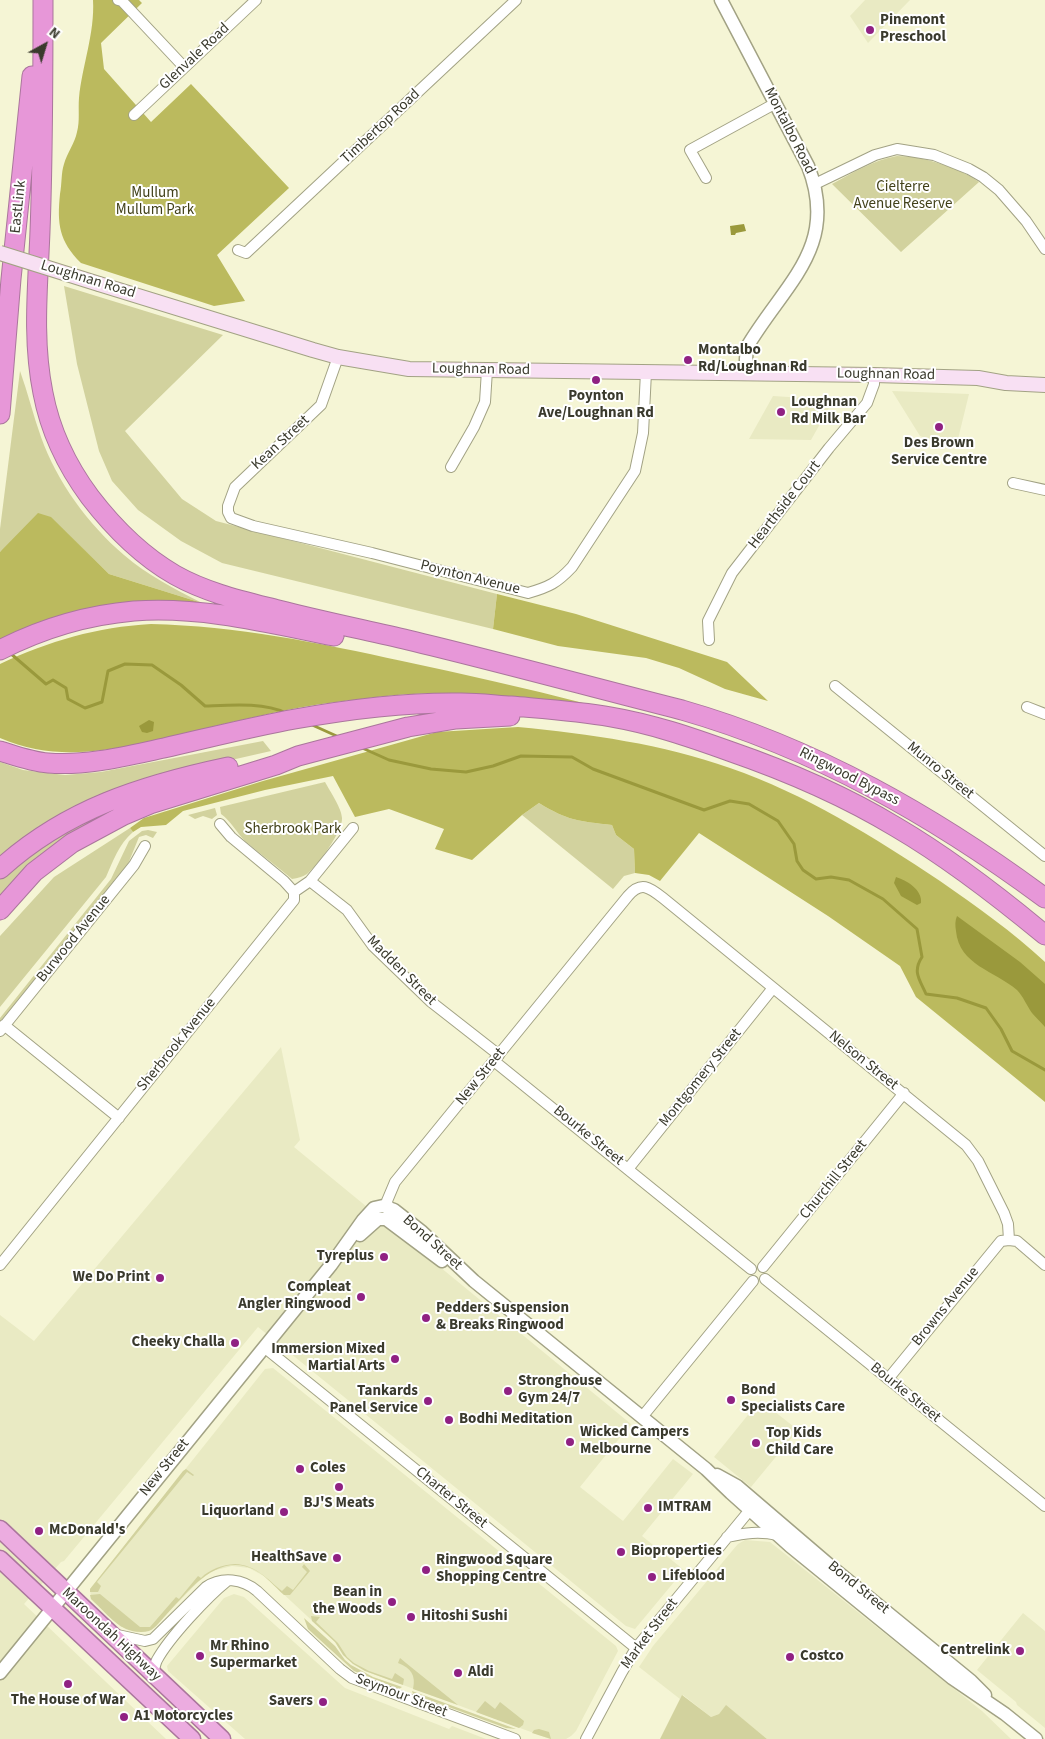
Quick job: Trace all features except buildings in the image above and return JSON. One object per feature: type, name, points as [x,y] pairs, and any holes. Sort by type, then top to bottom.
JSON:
[{"type":"highway","name":"EastLink","points":[[0,414],[12,270],[42,0]]},
{"type":"highway","points":[[42,0],[43,108],[37,288],[37,358],[43,394],[52,426],[64,455],[80,484],[100,511],[124,536],[150,558],[175,575],[226,597],[408,640],[634,698]]},
{"type":"highway","points":[[0,650],[22,639],[96,616],[134,611],[180,611],[285,626],[634,698]]},
{"type":"highway","name":"Ringwood Bypass","points":[[634,698],[682,710],[742,729],[785,745],[835,768],[917,811],[976,849],[1045,898]]},
{"type":"highway","points":[[0,751],[46,763],[76,764],[111,760],[250,728],[368,707],[463,703],[556,710],[612,717],[679,733],[733,752]]},
{"type":"highway","points":[[0,910],[34,872],[72,842],[96,828],[150,804],[298,756],[408,727],[475,718],[505,716],[554,717],[626,728],[733,752]]},
{"type":"highway","name":"Ringwood Bypass","points":[[733,752],[810,781],[896,827],[961,870],[1013,908],[1045,935]]},
{"type":"highway","points":[[0,869],[30,844],[54,828],[101,804],[188,776],[244,764],[298,756]]},
{"type":"highway","name":"Maroondah Highway","points":[[0,1530],[222,1739]]},
{"type":"highway","name":"Maroondah Highway","points":[[0,1559],[192,1739]]},
{"type":"highway","points":[[66,1593],[64,1605],[71,1614],[187,1725],[197,1739]]},
{"type":"main road","name":"Loughnan Road","points":[[0,253],[312,350],[338,357],[409,368],[874,375],[978,378],[1006,383],[1045,385]]},
{"type":"main road","name":"Loughnan Road","points":[[978,378],[1008,374],[1045,376]]},
{"type":"street","points":[[118,0],[122,1],[184,67]]},
{"type":"street","name":"Glenvale Road","points":[[134,115],[256,0]]},
{"type":"street","name":"Timbertop Road","points":[[245,255],[516,0]]},
{"type":"street","name":"Montalbo Road","points":[[721,0],[808,166],[815,184],[818,220],[810,252],[747,347],[746,373]]},
{"type":"street","points":[[706,178],[690,150],[776,103]]},
{"type":"street","points":[[815,184],[875,155],[897,150],[934,155],[969,169],[999,190],[1026,221],[1045,249]]},
{"type":"street","name":"Kean Street","points":[[240,522],[231,518],[228,512],[231,495],[235,487],[321,405],[338,357]]},
{"type":"street","points":[[451,467],[474,427],[485,402],[487,370]]},
{"type":"street","name":"Poynton Avenue","points":[[240,522],[528,593],[547,588],[561,579],[572,567],[635,471],[643,433],[646,372]]},
{"type":"street","name":"Hearthside Court","points":[[709,640],[708,621],[732,573],[829,448],[867,403],[874,384],[874,375]]},
{"type":"street","points":[[1013,483],[1045,490]]},
{"type":"street","name":"Munro Street","points":[[835,686],[1045,856]]},
{"type":"street","points":[[1027,707],[1045,714]]},
{"type":"street","points":[[220,824],[230,837],[284,881],[294,892]]},
{"type":"street","name":"Sherbrook Avenue","points":[[0,1265],[294,900],[294,892],[310,881],[353,828]]},
{"type":"street","name":"Burwood Avenue","points":[[2,1028],[134,865],[145,846]]},
{"type":"street","name":"Madden Street","points":[[310,881],[347,910],[373,946],[430,1001],[497,1058]]},
{"type":"street","name":"New Street","points":[[384,1215],[387,1201],[395,1182],[628,896],[640,887]]},
{"type":"street","name":"Nelson Street","points":[[640,887],[650,888],[904,1093],[971,1150],[1004,1213],[1008,1224],[1009,1240]]},
{"type":"street","name":"Montgomery Street","points":[[628,1169],[773,988]]},
{"type":"street","points":[[2,1028],[119,1118]]},
{"type":"street","name":"Bourke Street","points":[[497,1058],[628,1169],[751,1269]]},
{"type":"street","name":"Churchill Street","points":[[763,1267],[904,1093]]},
{"type":"street","name":"New Street","points":[[0,1672],[331,1264],[363,1220],[374,1208],[383,1206],[384,1215]]},
{"type":"street","name":"Bond Street","points":[[474,1281],[433,1254],[384,1215],[394,1210],[422,1232],[474,1281],[706,1469],[834,1569],[971,1681],[1005,1714]]},
{"type":"street","points":[[1009,1240],[1017,1241],[1045,1265]]},
{"type":"street","name":"Browns Avenue","points":[[888,1380],[990,1252],[1000,1241],[1009,1240]]},
{"type":"street","points":[[757,1266],[763,1267],[766,1273],[765,1279],[759,1282],[753,1281],[749,1275],[751,1269],[757,1266]]},
{"type":"street","name":"Bourke Street","points":[[765,1279],[1045,1506]]},
{"type":"street","points":[[642,1417],[753,1281]]},
{"type":"street","name":"Charter Street","points":[[264,1347],[636,1648]]},
{"type":"street","name":"Bond Street","points":[[753,1506],[778,1536],[952,1678],[1005,1714],[1036,1739]]},
{"type":"street","name":"Market Street","points":[[586,1739],[636,1648],[753,1506]]},
{"type":"street","points":[[727,1537],[752,1532],[765,1532],[778,1536]]},
{"type":"street","name":"Seymour Street","points":[[228,1581],[238,1580],[251,1586],[352,1678],[515,1739]]},
{"type":"street","points":[[110,1634],[145,1641],[153,1639],[206,1587],[216,1582],[228,1581]]},
{"type":"street","points":[[153,1674],[157,1660],[170,1643],[228,1581]]},
{"type":"shaded area","name":"Pinemont Preschool","points":[[865,0],[910,0],[868,43],[850,16]]},
{"type":"shaded area","points":[[744,224],[746,231],[731,235],[730,226]]},
{"type":"shaded area","points":[[892,391],[969,394],[958,439],[925,438],[920,436]]},
{"type":"shaded area","points":[[773,396],[834,399],[811,440],[749,439]]},
{"type":"shaded area","points":[[149,720],[154,722],[153,731],[142,732],[139,726]]},
{"type":"shaded area","points":[[896,877],[909,883],[917,890],[921,903],[917,905],[901,896],[894,883]]},
{"type":"shaded area","points":[[957,916],[1020,962],[1045,984],[1045,1027],[1032,1013],[1017,990],[979,966],[964,952],[956,931],[955,923]]},
{"type":"shaded area","points":[[281,1047],[300,1140],[294,1147],[631,1424],[580,1487],[623,1521],[673,1459],[693,1474],[642,1536],[684,1570],[635,1629],[626,1626],[258,1327],[64,1561],[61,1562],[24,1604],[166,1739],[0,1739],[0,1315],[34,1341]]},
{"type":"shaded area","points":[[273,1368],[616,1646],[618,1651],[576,1731],[571,1736],[566,1739],[550,1739],[365,1671],[347,1659],[335,1642],[264,1576],[249,1568],[232,1566],[212,1571],[199,1581],[156,1625],[147,1631],[136,1632],[120,1626],[91,1599],[90,1589],[265,1369]]},
{"type":"shaded area","name":"Top Kids Child Care","points":[[760,1400],[798,1430],[751,1487],[714,1457]]},
{"type":"shaded area","name":"Costco","points":[[745,1540],[770,1542],[982,1711],[1011,1739],[767,1739],[726,1706],[719,1714],[711,1717],[683,1695],[680,1699],[639,1667],[653,1646],[732,1551]]},
{"type":"shaded area","points":[[234,1594],[244,1597],[345,1688],[449,1729],[452,1726],[486,1739],[245,1739],[168,1671],[167,1666],[224,1598]]},
{"type":"shaded area","name":"Centrelink","points":[[1023,1613],[1045,1631],[1045,1728],[977,1670]]},
{"type":"green space","name":"Mullum Mullum Park","points":[[93,0],[139,0],[142,3],[101,43],[104,69],[151,122],[191,84],[289,188],[217,255],[245,301],[214,306],[81,263],[68,247],[61,232],[59,214],[62,171],[78,128],[79,98],[92,25]]},
{"type":"green space","name":"Cielterre Avenue Reserve","points":[[897,156],[940,163],[979,182],[901,252],[832,184],[871,164]]},
{"type":"green space","points":[[64,286],[223,335],[125,431],[182,499],[216,521],[497,594],[493,629],[222,563],[181,541],[138,510],[112,481],[99,451],[77,364]]},
{"type":"green space","points":[[20,371],[48,454],[65,486],[86,516],[111,543],[142,569],[202,603],[109,574],[51,518],[0,552],[0,529]]},
{"type":"green space","points":[[38,513],[51,517],[109,574],[202,603],[118,605],[0,641],[0,552]]},
{"type":"green space","points":[[497,594],[576,614],[727,662],[768,701],[725,689],[679,668],[646,658],[558,646],[493,629]]},
{"type":"green space","points":[[151,624],[215,628],[278,636],[471,676],[587,704],[434,693],[375,697],[299,708],[139,744],[92,751],[46,751],[0,738],[0,664],[37,648],[74,636],[112,628]]},
{"type":"green space","points":[[518,727],[572,733],[652,746],[679,752],[730,768],[785,790],[838,818],[915,865],[967,900],[1045,962],[1045,1102],[916,997],[900,966],[828,916],[699,833],[660,881],[649,875],[635,873],[634,849],[616,835],[612,825],[566,817],[539,803],[522,815],[472,860],[435,849],[444,829],[389,809],[355,817],[333,776],[265,790],[183,811],[166,825],[141,827],[133,832],[130,828],[144,818],[263,781],[437,732]]},
{"type":"green space","points":[[263,741],[271,751],[142,784],[0,862],[0,762],[23,770],[65,775],[101,772]]},
{"type":"green space","name":"Sherbrook Park","points":[[325,782],[340,810],[341,824],[323,856],[312,870],[300,877],[292,879],[245,841],[221,814],[220,807]]},
{"type":"green space","points":[[129,801],[0,901],[0,879],[26,856],[70,828]]},
{"type":"green space","points":[[539,803],[566,817],[612,825],[616,835],[634,849],[635,873],[624,876],[613,889],[522,815]]},
{"type":"green space","points":[[215,808],[217,815],[212,819],[203,816],[195,819],[188,815]]},
{"type":"green space","points":[[130,828],[133,832],[120,847],[106,877],[0,1007],[0,936],[54,877]]},
{"type":"green space","points":[[142,831],[157,832],[153,838],[146,835],[139,837],[128,864],[0,1022],[0,1018],[111,879],[129,841]]},
{"type":"green space","points":[[186,1469],[194,1475],[187,1472],[97,1582],[101,1586],[98,1592],[90,1592],[90,1589]]},
{"type":"green space","points":[[235,1564],[255,1570],[241,1566],[228,1566],[216,1570],[194,1586],[149,1631],[132,1631],[121,1626],[112,1620],[91,1599],[90,1595],[100,1594],[140,1627],[150,1627],[176,1597],[179,1599],[198,1576],[201,1578],[216,1568]]},
{"type":"green space","points":[[304,1564],[310,1571],[290,1595],[284,1595],[267,1578],[255,1570],[266,1577],[282,1591],[287,1586],[293,1590],[307,1572],[302,1567]]},
{"type":"green space","points":[[311,1616],[320,1617],[316,1622],[338,1643],[347,1657],[354,1663],[369,1671],[392,1679],[395,1673],[404,1679],[403,1685],[365,1671],[353,1664],[343,1655],[335,1642],[312,1621]]},
{"type":"green space","points":[[304,1618],[335,1646],[351,1665],[373,1677],[402,1687],[399,1689],[354,1671],[308,1629]]},
{"type":"green space","points":[[400,1658],[458,1705],[413,1689],[414,1680],[412,1673],[398,1663]]},
{"type":"green space","points":[[412,1691],[516,1729],[506,1728],[413,1694]]},
{"type":"green space","points":[[682,1695],[711,1717],[719,1714],[726,1705],[767,1739],[660,1739]]},
{"type":"green space","points":[[485,1701],[495,1709],[500,1702],[524,1721],[523,1725],[519,1728],[476,1712]]},
{"type":"green space","points":[[539,1729],[549,1732],[551,1739],[532,1733],[534,1730]]},
{"type":"waterway","points":[[10,653],[46,684],[53,680],[66,688],[68,699],[85,708],[102,702],[108,671],[125,664],[152,665],[181,685],[205,706],[257,706],[277,709],[286,713]]},
{"type":"waterway","points":[[310,724],[341,738]]},
{"type":"waterway","points":[[360,747],[389,760],[431,769],[466,772],[493,766],[521,756],[572,757],[593,769],[704,810],[730,801],[749,804],[778,821],[794,844],[797,861],[803,870],[816,879],[831,877],[849,880],[883,899],[917,929],[922,957],[917,972],[926,994],[957,998],[986,1008],[1001,1029],[1012,1051],[1045,1070]]},
{"type":"place","name":"Pinemont Preschool","points":[[870,30]]},
{"type":"place","name":"Montalbo Rd/Loughnan Rd","points":[[688,360]]},
{"type":"place","name":"Poynton Ave/Loughnan Rd","points":[[596,380]]},
{"type":"place","name":"Loughnan Rd Milk Bar","points":[[781,412]]},
{"type":"place","name":"Des Brown Service Centre","points":[[939,427]]},
{"type":"place","name":"Tyreplus","points":[[384,1257]]},
{"type":"place","name":"We Do Print","points":[[160,1278]]},
{"type":"place","name":"Compleat Angler Ringwood","points":[[361,1297]]},
{"type":"place","name":"Pedders Suspension & Breaks Ringwood","points":[[426,1318]]},
{"type":"place","name":"Cheeky Challa","points":[[235,1343]]},
{"type":"place","name":"Immersion Mixed Martial Arts","points":[[395,1359]]},
{"type":"place","name":"Stronghouse Gym 24/7","points":[[508,1391]]},
{"type":"place","name":"Bond Specialists Care","points":[[731,1400]]},
{"type":"place","name":"Tankards Panel Service","points":[[428,1401]]},
{"type":"place","name":"Bodhi Meditation","points":[[449,1420]]},
{"type":"place","name":"Wicked Campers Melbourne","points":[[570,1442]]},
{"type":"place","name":"Top Kids Child Care","points":[[756,1443]]},
{"type":"place","name":"Coles","points":[[300,1469]]},
{"type":"place","name":"BJ'S Meats","points":[[339,1487]]},
{"type":"place","name":"IMTRAM","points":[[648,1508]]},
{"type":"place","name":"Liquorland","points":[[284,1512]]},
{"type":"place","name":"McDonald's","points":[[39,1531]]},
{"type":"place","name":"Bioproperties","points":[[621,1552]]},
{"type":"place","name":"HealthSave","points":[[337,1558]]},
{"type":"place","name":"Ringwood Square Shopping Centre","points":[[426,1570]]},
{"type":"place","name":"Lifeblood","points":[[652,1577]]},
{"type":"place","name":"Bean in the Woods","points":[[392,1602]]},
{"type":"place","name":"Hitoshi Sushi","points":[[411,1617]]},
{"type":"place","name":"Centrelink","points":[[1020,1651]]},
{"type":"place","name":"Mr Rhino Supermarket","points":[[200,1656]]},
{"type":"place","name":"Costco","points":[[790,1657]]},
{"type":"place","name":"Aldi","points":[[458,1673]]},
{"type":"place","name":"The House of War","points":[[68,1684]]},
{"type":"place","name":"Savers","points":[[323,1702]]},
{"type":"place","name":"A1 Motorcycles","points":[[124,1717]]}]
